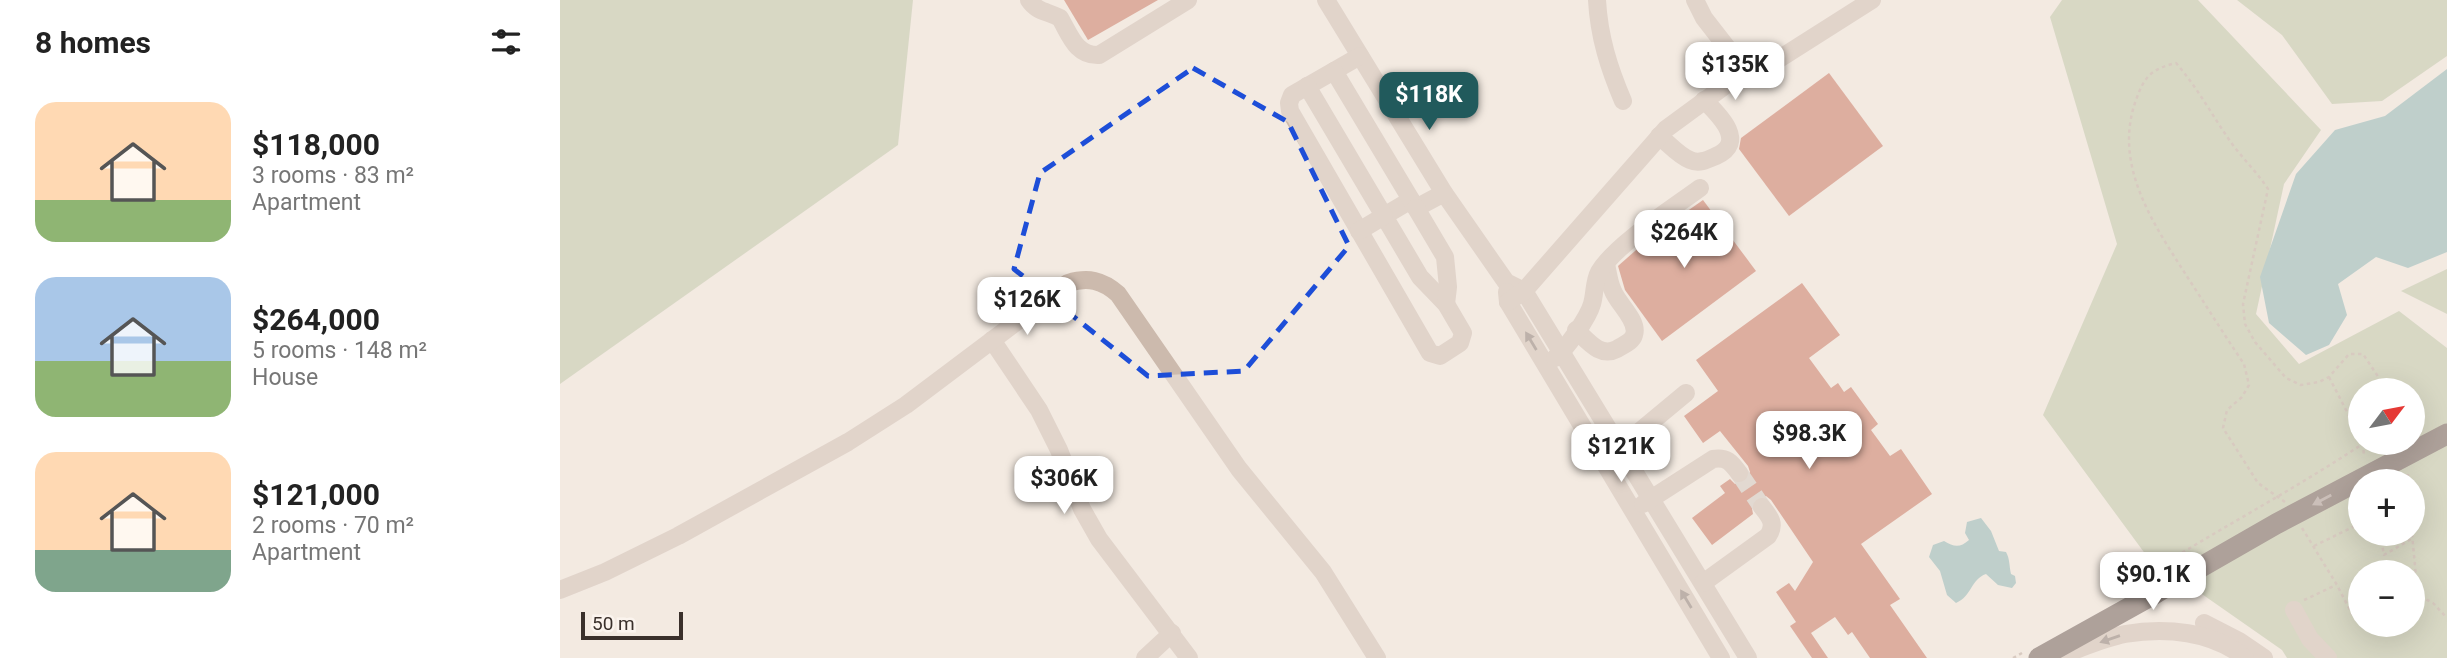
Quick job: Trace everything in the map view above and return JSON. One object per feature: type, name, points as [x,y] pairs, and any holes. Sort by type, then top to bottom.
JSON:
[{"type":"highway","points":[[2031,655],[2154,594],[2276,524],[2447,434]]},
{"type":"street","points":[[1028,0],[1041,12],[1060,18],[1080,51],[1099,55],[1188,0]]},
{"type":"street","points":[[1326,0],[1444,193],[1506,282],[1524,291],[1748,658]]},
{"type":"street","points":[[1597,0],[1598,30],[1610,71],[1623,101]]},
{"type":"street","points":[[1695,0],[1704,18],[1746,72]]},
{"type":"street","points":[[1508,302],[1524,291],[1660,136],[1704,100],[1746,72],[1768,65],[1872,0]]},
{"type":"street","points":[[1307,86],[1420,277],[1446,304],[1463,333],[1460,343],[1440,356],[1430,353],[1290,111],[1292,95],[1307,86],[1334,71],[1360,55]]},
{"type":"street","points":[[1334,71],[1445,257],[1448,287],[1446,304]]},
{"type":"street","points":[[1660,136],[1688,159],[1699,162],[1723,154],[1729,145],[1730,136],[1726,124],[1704,100]]},
{"type":"street","points":[[1546,366],[1562,352],[1584,321],[1592,305],[1598,274],[1617,250],[1700,188]]},
{"type":"street","points":[[1359,231],[1384,216],[1444,193]]},
{"type":"street","points":[[1576,330],[1602,352],[1610,353],[1631,340],[1635,333],[1634,325],[1613,292],[1606,264]]},
{"type":"street","points":[[560,590],[605,572],[678,536],[848,442],[906,405],[1068,284],[1081,279],[1094,280],[1108,285],[1118,294],[1239,469],[1323,572],[1377,658]]},
{"type":"street","points":[[1506,282],[1508,302],[1721,658]]},
{"type":"street","points":[[992,340],[1039,410],[1099,539],[1189,658]]},
{"type":"street","points":[[1620,447],[1686,393]]},
{"type":"street","points":[[1632,510],[1713,459],[1724,458],[1731,462],[1739,473]]},
{"type":"street","points":[[1703,583],[1768,536],[1773,529],[1772,520],[1762,506]]},
{"type":"street","points":[[2294,610],[2311,639],[2328,658]]},
{"type":"street","points":[[2204,622],[2264,658]]},
{"type":"street","points":[[2052,658],[2123,635],[2158,631],[2185,633],[2213,640],[2245,658]]},
{"type":"street","points":[[1145,658],[1172,633]]},
{"type":"path","points":[[2286,502],[2258,483],[2223,428],[2227,410],[2242,397],[2249,384],[2244,364],[2149,217],[2138,187],[2128,148],[2132,110],[2142,82],[2158,67],[2176,64],[2190,79],[2232,143],[2254,167],[2268,189],[2243,304],[2245,324],[2255,342],[2286,378],[2301,385],[2329,377],[2349,354],[2363,354],[2379,378]]},
{"type":"path","points":[[2329,377],[2348,414]]},
{"type":"path","points":[[2122,591],[2178,553],[2316,475],[2348,454]]},
{"type":"path","points":[[2300,524],[2348,606]]},
{"type":"path","points":[[2314,546],[2348,529]]},
{"type":"path","points":[[2382,546],[2384,555],[2398,546]]},
{"type":"path","points":[[2294,610],[2304,601],[2337,584]]},
{"type":"path","points":[[2425,599],[2433,603],[2447,618]]},
{"type":"path","points":[[2013,658],[2031,655]]},
{"type":"highlighted area","points":[[1193,68],[1288,122],[1349,246],[1244,371],[1148,376],[1014,269],[1040,173]]},
{"type":"green space","points":[[560,0],[913,0],[898,145],[560,384]]},
{"type":"green space","points":[[2062,0],[2198,0],[2321,130],[2284,184],[2256,314],[2299,364],[2399,311],[2447,348],[2447,658],[2287,658],[2282,650],[2146,555],[2043,415],[2117,244],[2050,17]]},
{"type":"green space","points":[[2237,0],[2447,0],[2447,56],[2382,101],[2332,104],[2282,35]]},
{"type":"green space","points":[[2447,269],[2447,314],[2401,291]]},
{"type":"water","points":[[2447,69],[2447,252],[2408,268],[2376,257],[2338,284],[2347,315],[2329,345],[2306,355],[2269,323],[2260,277],[2296,174],[2335,130],[2385,116]]},
{"type":"water","points":[[1981,518],[1991,531],[1999,551],[2006,552],[2016,583],[2012,588],[1998,585],[1986,574],[1956,603],[1947,595],[1940,571],[1929,557],[1933,545],[1944,541],[1957,546],[1966,543],[1969,540],[1965,533],[1967,522]]},
{"type":"building","points":[[1064,0],[1158,0],[1088,40]]},
{"type":"building","points":[[1829,73],[1883,146],[1789,216],[1739,149],[1741,138]]},
{"type":"building","points":[[1703,200],[1756,271],[1662,341],[1625,290],[1618,266],[1652,236]]},
{"type":"building","points":[[1802,283],[1840,335],[1809,358],[1831,388],[1838,383],[1844,392],[1851,387],[1878,424],[1871,430],[1890,456],[1901,449],[1932,494],[1861,544],[1900,599],[1890,605],[1927,658],[1870,658],[1852,632],[1848,635],[1835,617],[1811,633],[1828,658],[1812,658],[1790,626],[1796,622],[1776,592],[1789,583],[1795,591],[1813,562],[1771,500],[1766,496],[1756,498],[1751,503],[1753,514],[1712,545],[1692,518],[1725,493],[1720,486],[1730,479],[1735,484],[1745,482],[1750,472],[1720,431],[1703,443],[1684,416],[1718,391],[1696,360]]},
{"type":"tunnel","points":[[1739,473],[1762,507]]}]
